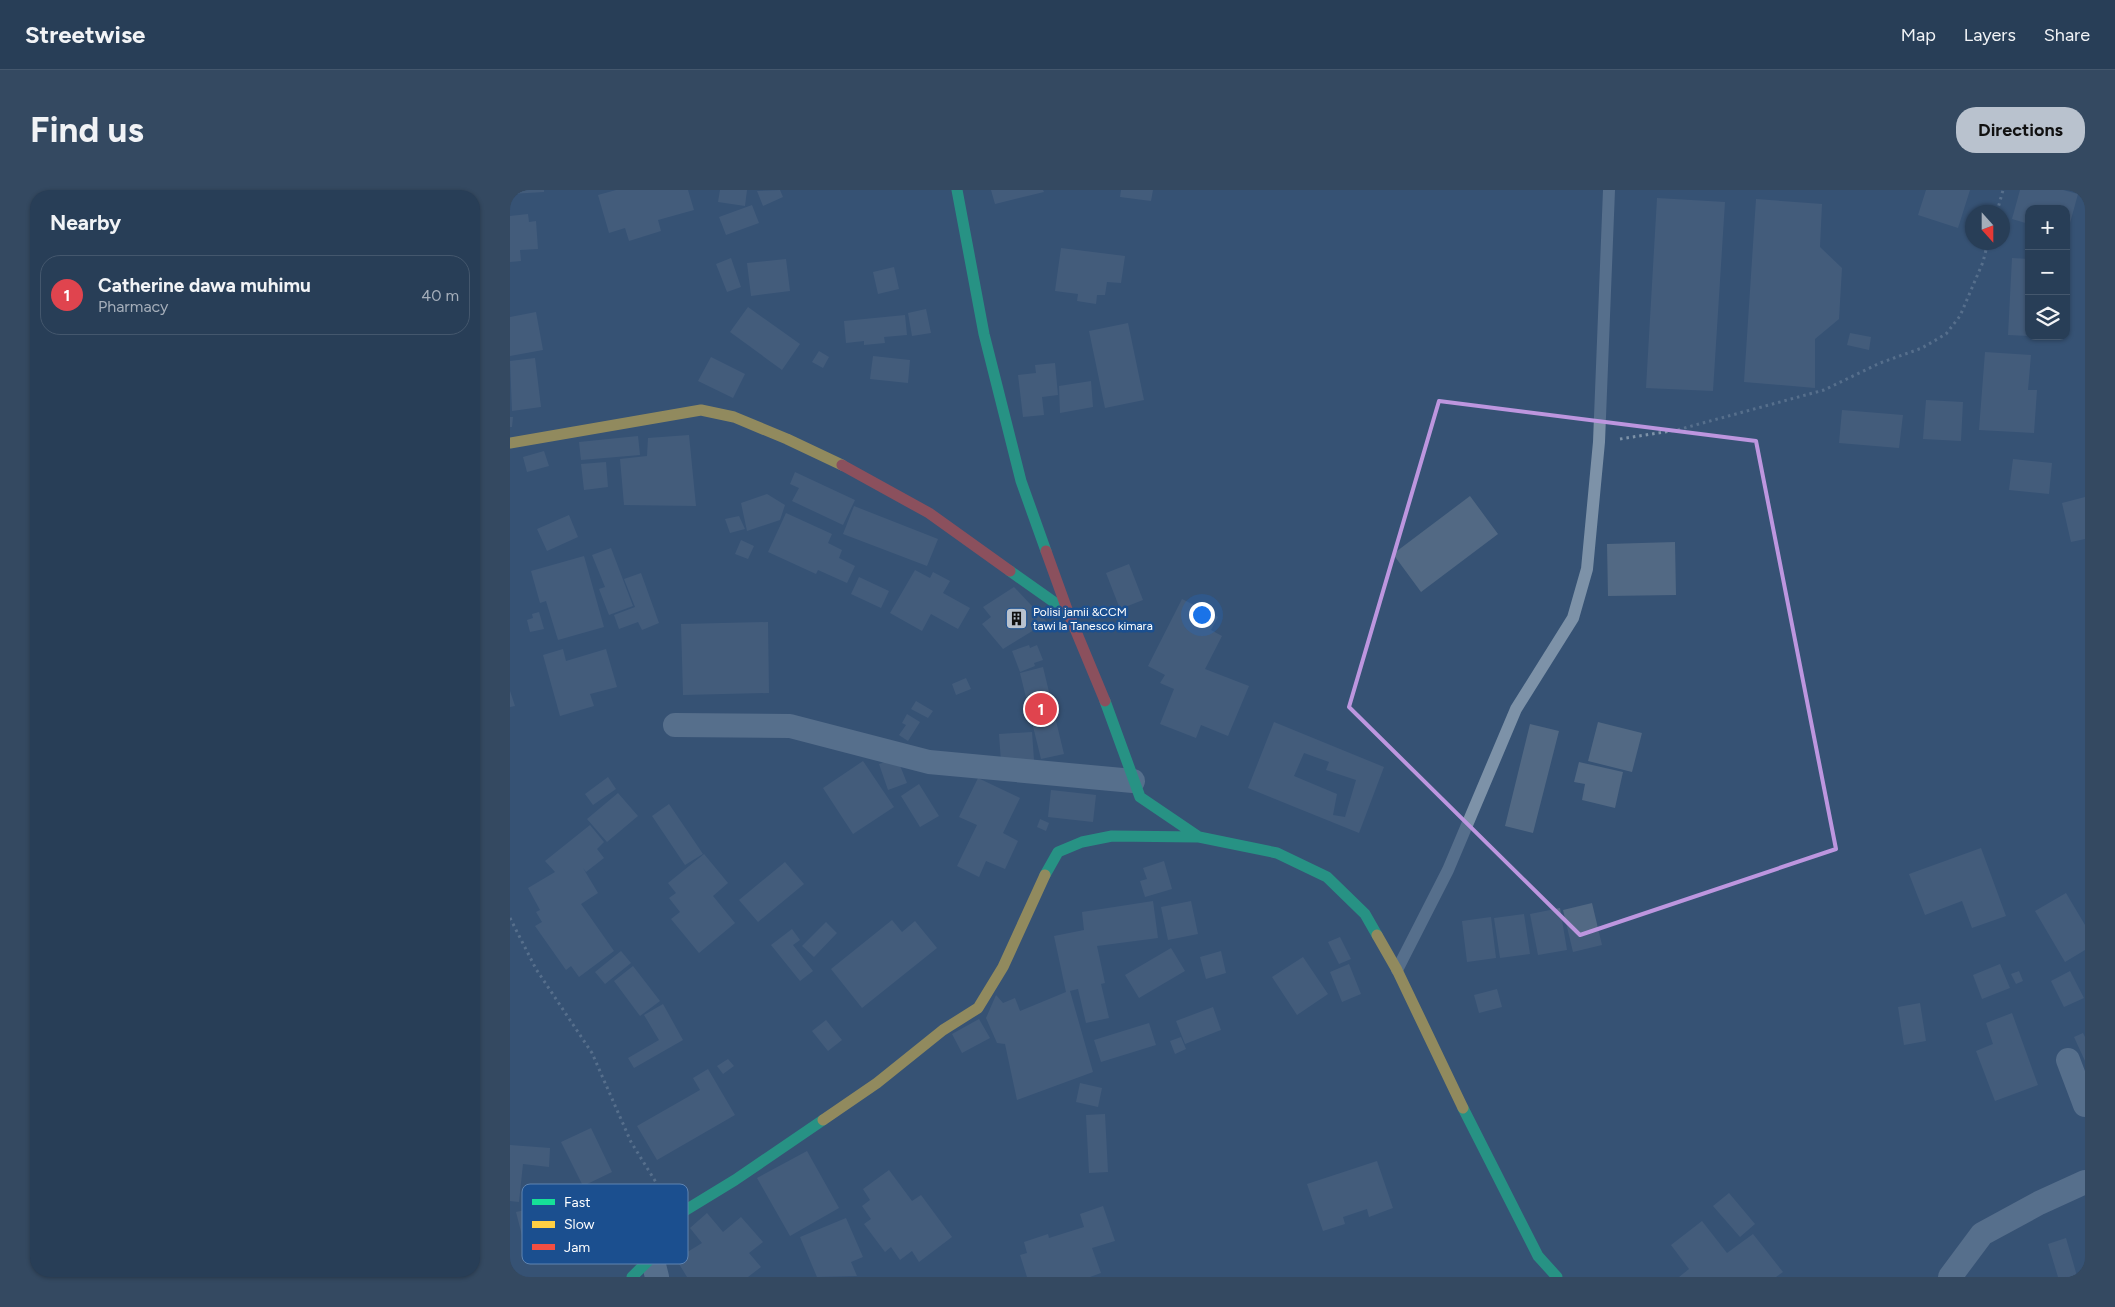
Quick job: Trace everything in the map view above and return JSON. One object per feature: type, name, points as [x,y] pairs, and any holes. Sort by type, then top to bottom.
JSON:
[{"type":"street","points":[[957,190],[984,334],[1021,480],[1068,612],[1101,689],[1140,797],[1199,837]]},
{"type":"street","points":[[510,443],[701,410],[734,417],[813,451],[929,513],[1068,612]]},
{"type":"street","points":[[675,725],[790,726],[929,762],[1133,781]]},
{"type":"street","points":[[688,1209],[735,1180],[877,1083],[943,1030],[978,1008],[1003,967],[1041,882],[1058,852],[1082,842],[1112,836],[1199,837],[1277,853],[1327,877],[1365,914],[1396,970],[1538,1256],[1557,1277]]},
{"type":"street","points":[[2068,1060],[2085,1105]]},
{"type":"street","points":[[1950,1277],[1982,1234],[2039,1203],[2085,1182]]},
{"type":"street","points":[[632,1277],[654,1267]]},
{"type":"lane","points":[[1396,970],[1448,870],[1516,709],[1573,618],[1587,569],[1599,442],[1609,190]]},
{"type":"path","points":[[1999,205],[2003,190]]},
{"type":"path","points":[[1599,442],[1677,430],[1824,390],[1880,363],[1922,348],[1946,334],[1960,316],[1983,262],[1986,250]]},
{"type":"path","points":[[510,918],[536,969],[592,1053],[631,1142],[657,1184]]},
{"type":"highlighted area","points":[[1439,401],[1756,441],[1836,849],[1580,935],[1349,707]]},
{"type":"building","points":[[510,190],[544,190],[544,192],[510,194]]},
{"type":"building","points":[[616,190],[688,190],[694,210],[658,220],[661,231],[629,241],[625,228],[609,233],[598,195]]},
{"type":"building","points":[[720,190],[747,190],[745,206],[718,202]]},
{"type":"building","points":[[780,190],[783,197],[763,206],[757,191]]},
{"type":"building","points":[[991,190],[1043,190],[1044,192],[995,204]]},
{"type":"building","points":[[1121,190],[1153,190],[1151,201],[1120,197]]},
{"type":"building","points":[[1926,190],[1970,190],[1958,228],[1918,215]]},
{"type":"building","points":[[2020,190],[2063,190],[2078,194],[2070,223],[2070,205],[2025,205],[2025,223],[2012,219]]},
{"type":"building","points":[[1657,198],[1725,202],[1713,391],[1646,388]]},
{"type":"building","points":[[1756,199],[1822,204],[1820,247],[1842,268],[1839,319],[1815,339],[1815,388],[1744,382]]},
{"type":"building","points":[[752,205],[759,223],[726,235],[719,217]]},
{"type":"building","points":[[528,214],[529,222],[536,221],[538,249],[520,250],[521,261],[510,262],[510,216]]},
{"type":"building","points":[[1061,248],[1125,256],[1121,283],[1107,282],[1105,295],[1097,295],[1096,304],[1077,301],[1078,294],[1055,291]]},
{"type":"building","points":[[731,258],[741,287],[727,292],[716,264]]},
{"type":"building","points":[[2012,258],[2025,259],[2025,336],[2008,335]]},
{"type":"building","points":[[786,259],[790,291],[751,296],[747,263]]},
{"type":"building","points":[[894,267],[899,289],[878,294],[873,272]]},
{"type":"building","points":[[748,307],[800,344],[782,370],[730,332]]},
{"type":"building","points":[[926,309],[931,333],[912,336],[908,313]]},
{"type":"building","points":[[536,312],[543,350],[510,356],[510,317]]},
{"type":"building","points":[[905,315],[907,335],[884,337],[885,343],[864,345],[864,341],[846,343],[844,321]]},
{"type":"building","points":[[1128,323],[1144,400],[1105,408],[1089,331]]},
{"type":"building","points":[[1850,333],[1871,337],[1869,350],[1847,345]]},
{"type":"building","points":[[819,351],[829,357],[823,368],[812,362]]},
{"type":"building","points":[[1985,352],[2031,355],[2028,390],[2037,390],[2034,433],[1979,430]]},
{"type":"building","points":[[873,356],[910,360],[908,383],[870,379]]},
{"type":"building","points":[[711,357],[745,374],[733,398],[698,381]]},
{"type":"building","points":[[535,358],[541,407],[512,411],[510,361]]},
{"type":"building","points":[[1055,363],[1058,395],[1042,397],[1044,415],[1023,417],[1018,375],[1036,373],[1035,365]]},
{"type":"building","points":[[1091,381],[1093,407],[1060,413],[1059,386]]},
{"type":"building","points":[[1926,400],[1963,402],[1961,441],[1923,439]]},
{"type":"building","points":[[1842,410],[1903,415],[1899,448],[1839,443]]},
{"type":"building","points":[[510,417],[513,417],[512,427],[510,427]]},
{"type":"building","points":[[689,435],[696,506],[624,505],[620,459],[647,456],[648,438]]},
{"type":"building","points":[[638,436],[640,455],[581,460],[579,442]]},
{"type":"building","points":[[544,451],[549,466],[527,472],[523,457]]},
{"type":"building","points":[[2013,459],[2052,463],[2049,494],[2009,490]]},
{"type":"building","points":[[606,462],[608,487],[584,490],[581,464]]},
{"type":"building","points":[[795,472],[855,500],[843,525],[792,501],[799,488],[790,484]]},
{"type":"building","points":[[767,494],[785,505],[780,520],[747,531],[741,503]]},
{"type":"building","points":[[1470,496],[1498,534],[1421,592],[1393,554]]},
{"type":"building","points":[[2085,497],[2085,539],[2071,542],[2062,503]]},
{"type":"building","points":[[854,506],[938,539],[927,566],[843,534]]},
{"type":"building","points":[[786,513],[832,534],[828,543],[842,550],[839,558],[855,566],[847,583],[818,570],[816,574],[768,552]]},
{"type":"building","points":[[569,515],[578,537],[547,551],[537,529]]},
{"type":"building","points":[[739,516],[745,529],[730,533],[725,519]]},
{"type":"building","points":[[741,540],[754,546],[748,559],[735,554]]},
{"type":"building","points":[[1675,542],[1676,595],[1608,596],[1607,544]]},
{"type":"building","points":[[611,548],[633,606],[609,615],[599,589],[605,587],[592,555]]},
{"type":"building","points":[[584,556],[604,627],[558,640],[546,601],[540,603],[531,571]]},
{"type":"building","points":[[1129,564],[1143,600],[1120,609],[1106,573]]},
{"type":"building","points":[[915,570],[930,578],[933,572],[950,581],[943,593],[970,608],[958,629],[931,614],[922,631],[890,613]]},
{"type":"building","points":[[641,573],[659,623],[642,630],[638,622],[619,629],[614,615],[635,607],[624,579]]},
{"type":"building","points":[[859,577],[889,591],[881,608],[851,594]]},
{"type":"building","name":"Polisi jamii &CCM tawi la Tanesco kimara","points":[[1014,587],[1047,622],[1003,649],[982,624],[991,617],[983,607]]},
{"type":"building","points":[[1182,599],[1218,617],[1211,630],[1222,636],[1205,669],[1249,686],[1228,736],[1201,725],[1196,738],[1160,724],[1174,689],[1160,683],[1165,675],[1148,666]]},
{"type":"building","points":[[539,612],[544,629],[530,632],[527,620],[533,618],[532,614]]},
{"type":"building","points":[[768,622],[769,693],[683,695],[681,624]]},
{"type":"building","points":[[1029,645],[1030,648],[1037,645],[1043,660],[1034,663],[1035,666],[1020,672],[1012,651]]},
{"type":"building","points":[[563,649],[566,661],[606,649],[617,687],[590,694],[594,706],[560,716],[543,655]]},
{"type":"building","points":[[1043,667],[1064,754],[1041,759],[1020,673]]},
{"type":"building","points":[[966,678],[971,689],[956,695],[952,684]]},
{"type":"building","points":[[510,691],[515,706],[510,707]]},
{"type":"building","points":[[916,701],[933,711],[928,718],[911,709]]},
{"type":"building","points":[[907,714],[920,722],[908,741],[899,735],[906,725],[902,723]]},
{"type":"building","points":[[1274,722],[1384,767],[1359,833],[1248,788]],"holes":[[[1304,753],[1329,762],[1326,770],[1356,780],[1345,817],[1333,815],[1337,794],[1294,776]]]},
{"type":"building","points":[[1598,722],[1642,733],[1632,772],[1588,761]]},
{"type":"building","points":[[1530,724],[1559,731],[1533,833],[1505,826]]},
{"type":"building","points":[[1032,732],[1034,760],[1001,762],[999,734]]},
{"type":"building","points":[[897,758],[907,783],[888,790],[879,764]]},
{"type":"building","points":[[863,761],[894,807],[853,834],[823,788]]},
{"type":"building","points":[[1579,762],[1623,772],[1615,808],[1582,800],[1585,784],[1574,782]]},
{"type":"building","points":[[608,777],[616,789],[593,805],[585,794]]},
{"type":"building","points":[[978,778],[1020,798],[1003,833],[1018,841],[1005,869],[986,861],[979,877],[957,866],[977,825],[959,817]]},
{"type":"building","points":[[919,784],[939,816],[920,827],[901,796]]},
{"type":"building","points":[[1051,790],[1096,795],[1093,822],[1048,817]]},
{"type":"building","points":[[618,793],[638,816],[607,842],[587,819]]},
{"type":"building","points":[[669,804],[703,854],[685,865],[652,816]]},
{"type":"building","points":[[1040,819],[1049,823],[1046,831],[1037,827]]},
{"type":"building","points":[[590,825],[604,842],[597,849],[604,858],[586,872],[583,868],[598,893],[581,904],[614,951],[579,977],[571,966],[566,970],[535,926],[542,922],[536,912],[540,910],[528,888],[555,872],[545,861]]},
{"type":"building","points":[[1981,848],[2006,916],[1972,928],[1962,901],[1925,915],[1909,874]]},
{"type":"building","points":[[704,854],[728,883],[713,896],[735,923],[699,953],[671,919],[680,912],[669,898],[676,893],[668,883]]},
{"type":"building","points":[[1164,861],[1172,889],[1145,897],[1140,881],[1147,879],[1143,868]]},
{"type":"building","points":[[785,862],[804,884],[758,922],[739,900]]},
{"type":"building","points":[[2066,893],[2085,925],[2085,950],[2065,962],[2035,911]]},
{"type":"building","points":[[1153,901],[1158,938],[1097,946],[1105,983],[1101,984],[1109,1018],[1086,1023],[1078,989],[1070,991],[1093,1072],[1017,1100],[1005,1044],[997,1043],[986,1018],[996,995],[1003,1003],[1015,998],[1020,1011],[1066,992],[1054,936],[1084,930],[1082,912]]},
{"type":"building","points":[[1191,901],[1198,934],[1168,940],[1161,907]]},
{"type":"building","points":[[1592,903],[1602,945],[1573,952],[1563,910]]},
{"type":"building","points":[[1560,908],[1567,950],[1538,955],[1530,914]]},
{"type":"building","points":[[1524,914],[1530,954],[1500,958],[1494,918]]},
{"type":"building","points":[[1491,917],[1496,958],[1467,962],[1462,921]]},
{"type":"building","points":[[892,920],[902,932],[915,921],[937,948],[862,1008],[831,969]]},
{"type":"building","points":[[826,922],[837,933],[814,957],[802,946]]},
{"type":"building","points":[[792,929],[800,940],[793,945],[813,971],[800,981],[771,945]]},
{"type":"building","points":[[1340,937],[1351,959],[1339,964],[1328,942]]},
{"type":"building","points":[[1171,948],[1185,971],[1139,998],[1125,975]]},
{"type":"building","points":[[621,951],[631,963],[605,984],[595,972]]},
{"type":"building","points":[[1221,951],[1226,973],[1206,979],[1200,957]]},
{"type":"building","points":[[1303,957],[1328,994],[1297,1015],[1272,977]]},
{"type":"building","points":[[1349,964],[1361,994],[1342,1002],[1330,972]]},
{"type":"building","points":[[2000,964],[2010,988],[1982,999],[1973,975]]},
{"type":"building","points":[[633,966],[660,1001],[640,1016],[614,981]]},
{"type":"building","points":[[2019,971],[2023,981],[2016,984],[2011,974]]},
{"type":"building","points":[[2070,971],[2084,998],[2064,1007],[2051,981]]},
{"type":"building","points":[[1497,989],[1502,1007],[1479,1013],[1474,995]]},
{"type":"building","points":[[1920,1003],[1926,1041],[1904,1045],[1898,1007]]},
{"type":"building","points":[[663,1004],[683,1040],[634,1068],[628,1058],[659,1040],[644,1015]]},
{"type":"building","points":[[1213,1007],[1221,1030],[1185,1044],[1176,1021]]},
{"type":"building","points":[[2012,1013],[2038,1085],[1995,1101],[1976,1051],[1993,1044],[1986,1023]]},
{"type":"building","points":[[979,1019],[990,1038],[962,1053],[952,1034]]},
{"type":"building","points":[[826,1020],[842,1040],[828,1051],[812,1031]]},
{"type":"building","points":[[1149,1023],[1156,1045],[1101,1062],[1094,1040]]},
{"type":"building","points":[[2083,1033],[2085,1037],[2085,1061],[2074,1037]]},
{"type":"building","points":[[1181,1037],[1186,1049],[1175,1054],[1170,1041]]},
{"type":"building","points":[[728,1059],[734,1066],[723,1074],[717,1066]]},
{"type":"building","points":[[708,1069],[735,1115],[657,1160],[637,1126],[700,1090],[693,1078]]},
{"type":"building","points":[[1080,1083],[1102,1088],[1098,1107],[1076,1102]]},
{"type":"building","points":[[1105,1114],[1108,1172],[1089,1173],[1086,1115]]},
{"type":"building","points":[[591,1128],[612,1172],[587,1184],[582,1184],[561,1142]]},
{"type":"building","points":[[510,1145],[550,1148],[549,1167],[523,1164],[519,1202],[510,1201]]},
{"type":"building","points":[[807,1151],[839,1208],[790,1236],[757,1178]]},
{"type":"building","points":[[1377,1161],[1393,1208],[1369,1217],[1367,1209],[1343,1217],[1345,1224],[1323,1231],[1307,1184]]},
{"type":"building","points":[[889,1170],[912,1201],[921,1195],[952,1237],[919,1262],[912,1251],[900,1260],[891,1247],[885,1252],[864,1224],[871,1219],[862,1206],[870,1200],[863,1189]]},
{"type":"building","points":[[1729,1193],[1755,1224],[1740,1237],[1713,1206]]},
{"type":"building","points":[[1103,1206],[1115,1241],[1092,1248],[1101,1273],[1090,1277],[1027,1277],[1020,1255],[1027,1253],[1024,1242],[1048,1234],[1049,1238],[1084,1227],[1080,1214]]},
{"type":"building","points":[[522,1211],[522,1235],[516,1212]]},
{"type":"building","points":[[707,1213],[723,1232],[741,1217],[763,1242],[749,1253],[761,1267],[748,1277],[687,1277],[679,1264],[688,1264],[688,1252],[702,1243],[690,1228]]},
{"type":"building","points":[[846,1218],[863,1257],[851,1262],[857,1276],[817,1277],[800,1237]]},
{"type":"building","points":[[1702,1221],[1727,1253],[1753,1234],[1783,1272],[1776,1277],[1679,1277],[1689,1269],[1671,1245]]},
{"type":"building","points":[[2066,1238],[2077,1276],[2075,1277],[2058,1277],[2048,1244]]},
{"type":"traffic: fast","points":[[957,190],[984,334],[1021,481],[1046,551]]},
{"type":"traffic: fast","points":[[1010,571],[1068,612]]},
{"type":"traffic: fast","points":[[1105,701],[1140,797],[1199,837],[1277,853],[1327,877],[1365,914],[1377,935]]},
{"type":"traffic: fast","points":[[1045,875],[1058,852],[1082,842],[1112,836],[1199,837]]},
{"type":"traffic: fast","points":[[1463,1108],[1538,1256],[1557,1277]]},
{"type":"traffic: fast","points":[[688,1209],[735,1180],[823,1120]]},
{"type":"traffic: fast","points":[[632,1277],[645,1264]]},
{"type":"traffic: slow","points":[[510,443],[701,410],[734,417],[842,465]]},
{"type":"traffic: slow","points":[[823,1120],[877,1083],[943,1030],[978,1008],[1003,967],[1045,875]]},
{"type":"traffic: slow","points":[[1377,935],[1397,970],[1463,1108]]},
{"type":"traffic: jam","points":[[842,465],[929,513],[1010,571]]},
{"type":"traffic: jam","points":[[1046,551],[1068,612],[1105,701]]},
{"type":"place","name":"Polisi jamii &CCM tawi la Tanesco kimara","points":[[1017,619]]},
{"type":"place","name":"Catherine dawa muhimu","points":[[1041,709]]}]
